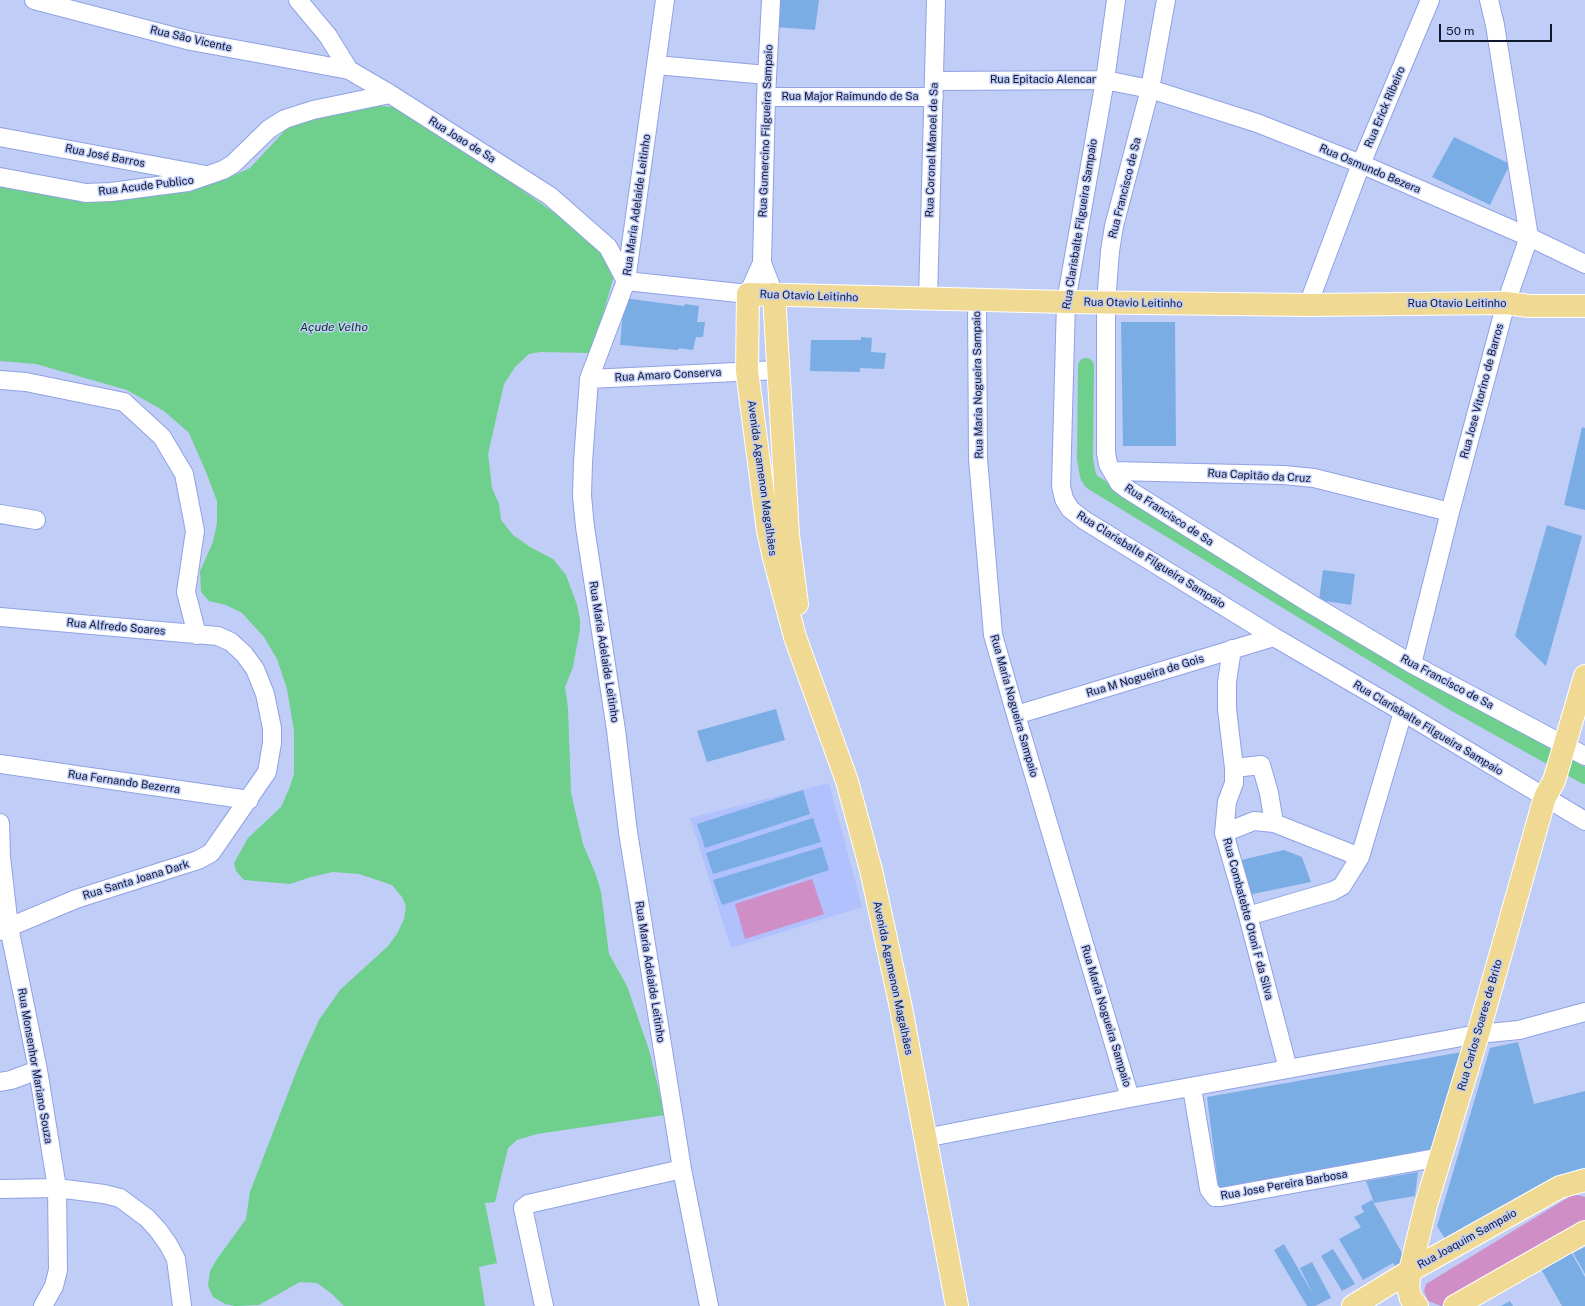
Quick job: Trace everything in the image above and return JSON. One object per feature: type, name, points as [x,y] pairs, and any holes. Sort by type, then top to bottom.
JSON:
[{"type":"main road","name":"Rua Otavio Leitinho","points":[[748,294],[928,300],[1066,302],[1308,305],[1512,304],[1585,306]]},
{"type":"main road","name":"Avenida Agamenon Magalhães","points":[[748,294],[747,371],[768,531],[780,586],[803,657],[848,781],[869,863],[900,1003],[957,1306]]},
{"type":"main road","name":"Avenida Agamenon Magalhães","points":[[774,294],[788,535],[803,657]]},
{"type":"main road","name":"Rua Otavio Leitinho","points":[[1512,304],[1527,300],[1585,297]]},
{"type":"main road","points":[[755,434],[782,429]]},
{"type":"main road","points":[[764,497],[778,490],[786,497]]},
{"type":"main road","points":[[1563,752],[1585,676]]},
{"type":"main road","name":"Rua Carlos Soares de Brito","points":[[1417,1306],[1411,1299],[1408,1287],[1410,1271],[1426,1205],[1550,789],[1563,752]]},
{"type":"main road","name":"Rua Joaquim Sampaio","points":[[1353,1306],[1410,1271],[1560,1188],[1585,1180]]},
{"type":"main road","points":[[1455,1306],[1585,1232]]},
{"type":"street","name":"Rua São Vicente","points":[[34,0],[191,41],[349,70]]},
{"type":"street","name":"Rua Joao de Sa","points":[[298,0],[328,36],[349,70],[390,94],[550,196],[608,246],[626,281]]},
{"type":"street","name":"Rua Maria Adelaide Leitinho","points":[[665,0],[626,281],[589,379],[582,489],[585,527],[616,730],[628,832],[682,1169],[709,1306]]},
{"type":"street","name":"Rua Gumercino Filgueira Sampaio","points":[[771,0],[766,97],[762,263],[774,294]]},
{"type":"street","name":"Rua Coronel Manoel de Sa","points":[[928,300],[936,0]]},
{"type":"street","name":"Rua Clarisbalte Filgueira Sampaio","points":[[1116,0],[1105,80],[1066,302],[1061,486],[1064,499],[1070,509],[1084,520],[1274,637],[1403,712],[1550,789],[1585,821]]},
{"type":"street","name":"Rua Francisco de Sa","points":[[1166,0],[1150,89],[1114,226],[1108,270],[1106,302],[1106,453],[1112,471],[1119,483],[1127,490],[1311,604],[1563,752],[1585,756]]},
{"type":"street","name":"Rua Erick Ribeiro","points":[[1308,305],[1361,164],[1430,0]]},
{"type":"street","name":"Rua Jose Vitorino de Barros","points":[[1412,664],[1450,512],[1512,304],[1529,237],[1489,0]]},
{"type":"street","points":[[656,65],[767,75]]},
{"type":"street","name":"Rua Epitacio Alencar","points":[[934,89],[1105,80],[1150,89]]},
{"type":"street","name":"Rua Major Raimundo de Sa","points":[[766,97],[934,89]]},
{"type":"street","name":"Rua Osmundo Bezera","points":[[1150,89],[1257,123],[1361,164],[1529,237],[1585,264]]},
{"type":"street","name":"Rua Acude Publico","points":[[0,177],[86,193],[111,192],[188,182],[210,176],[233,164],[269,129],[285,119],[313,110],[390,94]]},
{"type":"street","name":"Rua José Barros","points":[[0,136],[210,176]]},
{"type":"street","name":"Rua Gumercino Filgueira Sampaio","points":[[748,294],[762,263]]},
{"type":"street","points":[[626,281],[748,294]]},
{"type":"street","name":"Rua Maria Nogueira Sampaio","points":[[977,300],[978,460],[993,635],[1130,1098]]},
{"type":"street","name":"Rua Amaro Conserva","points":[[589,379],[778,370]]},
{"type":"street","points":[[0,380],[26,382],[124,402],[162,437],[184,474],[195,531],[186,592],[197,635]]},
{"type":"street","name":"Rua Capitão da Cruz","points":[[1112,471],[1284,475],[1314,478],[1450,512]]},
{"type":"street","points":[[0,514],[36,520]]},
{"type":"street","name":"Rua Alfredo Soares","points":[[0,617],[218,636],[231,642]]},
{"type":"street","name":"Rua M Nogueira de Gois","points":[[1016,715],[1274,637]]},
{"type":"street","name":"Rua Santa Joana Dark","points":[[4,929],[76,899],[198,860],[211,853],[267,772],[271,755],[272,728],[265,694],[255,669],[244,654],[231,642]]},
{"type":"street","name":"Rua Combatebte Otoni F da Silva","points":[[1232,649],[1227,682],[1227,709],[1234,768],[1234,783],[1227,802],[1224,833],[1248,916],[1288,1069]]},
{"type":"street","points":[[1248,916],[1333,891],[1342,886],[1360,857],[1403,712]]},
{"type":"street","name":"Rua Fernando Bezerra","points":[[0,764],[249,800]]},
{"type":"street","points":[[1234,768],[1261,765],[1269,793],[1274,823]]},
{"type":"street","points":[[1224,833],[1254,821],[1274,823],[1360,857]]},
{"type":"street","name":"Rua Monsenhor Mariano Souza","points":[[0,824],[4,929],[38,1070],[57,1188],[58,1270],[54,1286],[43,1306]]},
{"type":"street","name":"Rua Maria Nogueira Sampaio","points":[[925,1138],[1130,1098],[1192,1088],[1478,1034],[1519,1030],[1585,1012]]},
{"type":"street","points":[[0,1082],[11,1080],[38,1070]]},
{"type":"street","name":"Rua Jose Pereira Barbosa","points":[[1192,1088],[1209,1189],[1215,1197],[1441,1157]]},
{"type":"street","points":[[544,1306],[523,1208],[528,1204],[682,1169]]},
{"type":"street","points":[[0,1189],[57,1188],[104,1194],[120,1198],[146,1218],[158,1230],[176,1259],[182,1306]]},
{"type":"shaded area","points":[[829,783],[862,907],[731,948],[690,818]]},
{"type":"shaded area","points":[[812,879],[824,914],[745,939],[735,904]]},
{"type":"shaded area","points":[[1574,1194],[1585,1197],[1585,1226],[1441,1306],[1428,1301],[1424,1291],[1426,1284]]},
{"type":"water","name":"Açude Velho","points":[[369,105],[393,107],[480,161],[562,218],[594,244],[615,272],[592,353],[540,352],[529,354],[515,367],[504,384],[488,454],[492,488],[499,504],[501,520],[513,535],[530,547],[553,559],[566,575],[577,605],[580,629],[573,667],[565,687],[568,708],[571,793],[583,844],[596,875],[601,892],[609,954],[627,986],[649,1050],[665,1115],[537,1134],[517,1140],[508,1148],[495,1202],[485,1203],[497,1263],[479,1267],[485,1306],[344,1306],[332,1294],[317,1283],[300,1282],[259,1305],[235,1306],[225,1304],[213,1297],[208,1286],[210,1271],[246,1219],[250,1192],[300,1062],[319,1020],[340,990],[388,946],[397,934],[404,919],[406,906],[402,897],[392,885],[359,874],[333,872],[290,884],[244,880],[236,871],[234,863],[248,838],[281,807],[294,774],[294,731],[287,689],[277,659],[264,637],[242,613],[226,605],[209,601],[201,592],[200,571],[213,542],[217,523],[217,501],[189,433],[164,411],[127,390],[36,364],[0,361],[0,186],[201,187],[228,178],[250,168],[291,124]]},
{"type":"building","points":[[778,0],[819,0],[815,30],[776,27]]},
{"type":"building","points":[[1454,137],[1510,164],[1490,205],[1432,177]]},
{"type":"building","points":[[624,298],[684,306],[685,304],[699,306],[697,322],[705,322],[703,337],[696,337],[693,350],[620,345]]},
{"type":"building","points":[[1121,322],[1175,322],[1176,446],[1123,446]]},
{"type":"building","points":[[861,337],[872,338],[871,352],[886,353],[884,369],[860,368],[860,372],[810,371],[811,340],[861,340]]},
{"type":"building","points":[[1582,427],[1585,428],[1585,510],[1564,505]]},
{"type":"building","points":[[1547,525],[1582,536],[1546,666],[1515,636]]},
{"type":"building","points":[[1323,570],[1355,574],[1351,605],[1319,600]]},
{"type":"building","points":[[776,709],[785,740],[707,762],[697,731]]},
{"type":"building","points":[[803,790],[810,814],[705,848],[697,824]]},
{"type":"building","points":[[813,818],[821,842],[713,874],[706,853]]},
{"type":"building","points":[[822,847],[829,870],[722,905],[713,880]]},
{"type":"building","points":[[1284,850],[1302,857],[1311,882],[1248,895],[1237,861]]},
{"type":"building","points":[[1518,1042],[1534,1104],[1585,1091],[1585,1170],[1447,1242],[1437,1226],[1490,1048]]},
{"type":"building","points":[[1462,1052],[1435,1149],[1219,1191],[1207,1097]]},
{"type":"building","points":[[1418,1172],[1415,1196],[1374,1203],[1366,1181]]},
{"type":"building","points":[[1372,1200],[1406,1260],[1395,1266],[1393,1263],[1363,1280],[1339,1239],[1361,1227],[1354,1217],[1364,1212],[1361,1206]]},
{"type":"building","points":[[1284,1244],[1314,1296],[1300,1268],[1312,1262],[1331,1298],[1315,1306],[1307,1306],[1274,1250]]},
{"type":"building","points":[[1585,1247],[1585,1274],[1573,1253]]},
{"type":"building","points":[[1333,1249],[1355,1284],[1342,1291],[1321,1256]]},
{"type":"building","points":[[1571,1252],[1585,1277],[1585,1306],[1562,1306],[1541,1269]]},
{"type":"building","points":[[1510,1301],[1513,1306],[1501,1306]]},
{"type":"waterway","points":[[1086,366],[1085,459],[1088,476],[1092,482],[1452,702],[1585,776]]}]
